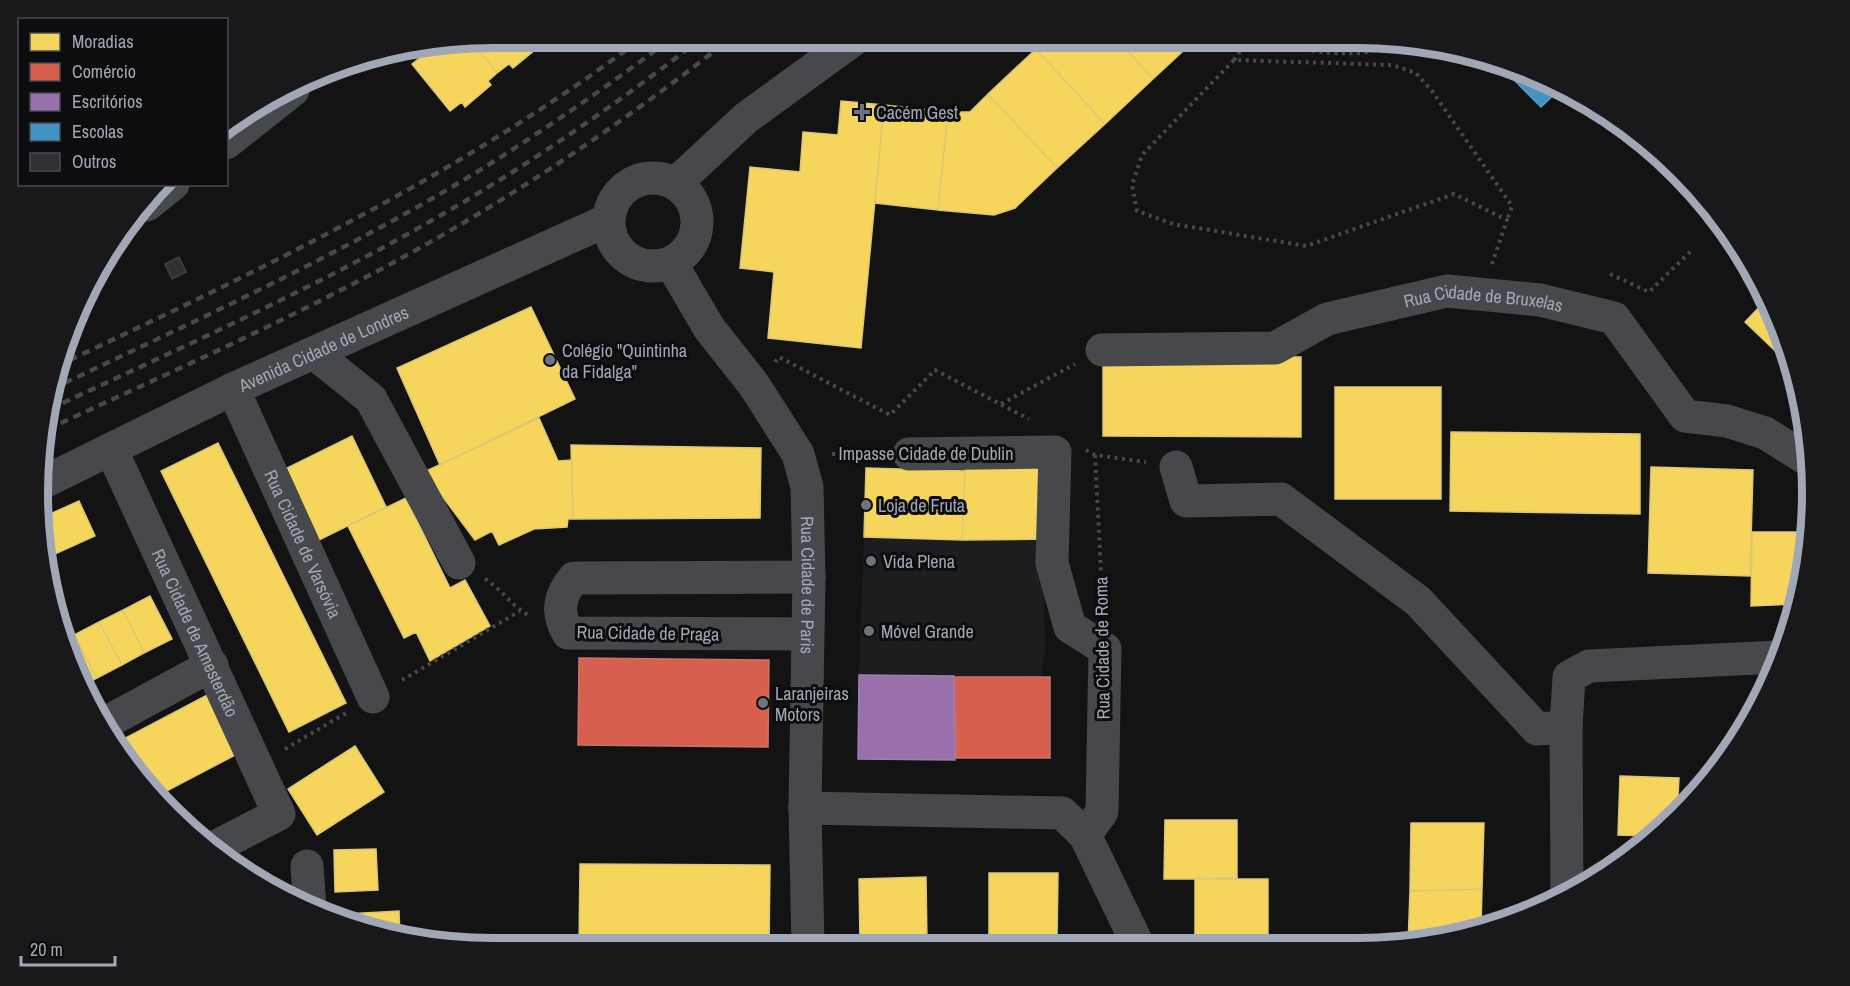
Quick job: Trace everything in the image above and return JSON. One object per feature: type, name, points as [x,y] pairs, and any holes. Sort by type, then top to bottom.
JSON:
[{"type":"street","points":[[675,184],[746,118],[842,48]]},
{"type":"street","points":[[228,141],[271,108]]},
{"type":"street","points":[[645,179],[660,179],[675,184],[689,197],[696,220],[694,236],[688,249],[671,263],[651,267],[630,261],[614,243],[608,220],[612,206],[620,193],[631,184],[645,179]]},
{"type":"street","name":"Avenida Cidade de Londres","points":[[48,480],[112,451],[233,389],[608,220]]},
{"type":"street","name":"Rua Cidade de Paris","points":[[671,263],[709,328],[754,385],[798,454],[807,487],[809,577],[805,808],[808,938]]},
{"type":"street","name":"Rua Cidade de Bruxelas","points":[[1102,350],[1275,348],[1328,319],[1447,291],[1540,300],[1614,318],[1684,416],[1727,421],[1765,433],[1800,456]]},
{"type":"street","points":[[315,354],[371,399],[459,563]]},
{"type":"street","name":"Rua Cidade de Varsóvia","points":[[233,389],[373,697]]},
{"type":"street","name":"Rua Cidade de Amesterdão","points":[[112,451],[279,814],[220,844]]},
{"type":"street","points":[[1070,451],[1052,563],[1070,627],[1105,650]]},
{"type":"street","name":"Impasse Cidade de Dublin","points":[[909,454],[1070,451]]},
{"type":"street","points":[[1176,466],[1186,501],[1281,499],[1418,600],[1537,729],[1566,727]]},
{"type":"street","name":"Rua Cidade de Praga","points":[[807,634],[568,633],[560,619],[564,591],[574,578],[809,577]]},
{"type":"street","name":"Rua Cidade de Roma","points":[[1085,835],[1102,812],[1105,650]]},
{"type":"street","points":[[1567,885],[1566,727],[1569,677],[1589,666],[1770,657]]},
{"type":"street","points":[[111,720],[212,665]]},
{"type":"street","points":[[805,808],[1062,813],[1085,835],[1135,938]]},
{"type":"street","points":[[307,866],[309,898]]},
{"type":"path","points":[[1242,48],[1234,60],[1142,155],[1132,185],[1137,211],[1173,224],[1306,246],[1454,194],[1508,220]]},
{"type":"path","points":[[1307,48],[1346,54],[1377,49]]},
{"type":"path","points":[[1234,60],[1392,65],[1416,73],[1451,117],[1512,206],[1492,264],[1494,269]]},
{"type":"path","points":[[1610,274],[1649,292],[1692,250]]},
{"type":"path","points":[[1001,404],[1102,350]]},
{"type":"path","points":[[779,357],[890,415],[935,370],[1032,421]]},
{"type":"path","points":[[1070,451],[1176,466]]},
{"type":"path","name":"Impasse Cidade de Dublin","points":[[798,454],[909,454]]},
{"type":"path","name":"Rua Cidade de Roma","points":[[1095,455],[1105,650]]},
{"type":"shaded area","points":[[864,537],[1043,541],[1045,650],[1041,677],[859,675]]},
{"type":"building: Moradias","points":[[537,48],[513,68],[509,64],[497,73],[477,49]]},
{"type":"building: Moradias","points":[[1125,48],[1153,79],[1105,124],[1036,49]]},
{"type":"building: Moradias","points":[[1125,48],[1186,48],[1153,79]]},
{"type":"building: Moradias","points":[[477,49],[497,73],[488,81],[491,85],[465,107],[462,102],[450,111],[412,64],[425,54]]},
{"type":"building: Moradias","points":[[1036,49],[1105,124],[1057,168],[988,94]]},
{"type":"building: Moradias","points":[[988,94],[1057,168],[1015,208],[994,215],[938,210],[948,112],[970,112]]},
{"type":"building: Moradias","points":[[841,101],[884,105],[861,348],[768,338],[774,272],[740,268],[750,167],[800,172],[803,132],[838,135]]},
{"type":"building: Moradias","points":[[884,105],[948,112],[938,210],[875,203]]},
{"type":"building: Moradias","points":[[1760,306],[1780,355],[1745,322]]},
{"type":"building: Moradias","points":[[531,307],[575,399],[440,465],[397,368]]},
{"type":"building: Moradias","points":[[1103,356],[1301,357],[1301,437],[1103,436]]},
{"type":"building: Moradias","points":[[1335,387],[1441,387],[1441,499],[1335,499]]},
{"type":"building: Moradias","points":[[539,418],[558,461],[572,460],[573,519],[568,519],[567,527],[534,529],[499,545],[492,531],[475,540],[424,472]]},
{"type":"building: Moradias","points":[[1451,432],[1640,434],[1640,514],[1450,511]]},
{"type":"building: Moradias","points":[[352,436],[386,507],[319,540],[285,469]]},
{"type":"building: Moradias","points":[[218,443],[346,703],[289,732],[161,471]]},
{"type":"building: Moradias","points":[[571,445],[761,448],[760,518],[573,519]]},
{"type":"building: Moradias","points":[[962,464],[1056,465],[1055,539],[962,540],[965,471]]},
{"type":"building: Moradias","points":[[1651,467],[1753,470],[1750,576],[1648,573]]},
{"type":"building: Moradias","points":[[866,468],[965,471],[962,540],[864,537]]},
{"type":"building: Moradias","points":[[406,498],[450,588],[465,580],[490,626],[430,661],[416,632],[404,638],[348,526]]},
{"type":"building: Moradias","points":[[79,501],[95,536],[53,555],[49,515]]},
{"type":"building: Moradias","points":[[1752,532],[1800,532],[1788,604],[1751,606]]},
{"type":"building: Moradias","points":[[150,596],[172,639],[144,653],[123,610]]},
{"type":"building: Moradias","points":[[123,610],[144,653],[122,665],[99,622]]},
{"type":"building: Moradias","points":[[99,622],[122,665],[97,678],[74,635]]},
{"type":"building: Moradias","points":[[74,635],[97,678],[90,682],[82,663],[72,636]]},
{"type":"building: Moradias","points":[[211,693],[241,752],[164,792],[123,740]]},
{"type":"building: Moradias","points":[[355,746],[384,792],[317,835],[288,789]]},
{"type":"building: Moradias","points":[[1620,776],[1679,778],[1678,802],[1672,808],[1641,836],[1618,835]]},
{"type":"building: Moradias","points":[[1165,820],[1237,820],[1237,878],[1164,879]]},
{"type":"building: Moradias","points":[[1411,823],[1484,823],[1482,889],[1410,891]]},
{"type":"building: Moradias","points":[[376,849],[378,890],[335,892],[334,850]]},
{"type":"building: Moradias","points":[[580,864],[770,865],[769,938],[579,938]]},
{"type":"building: Moradias","points":[[989,873],[1058,873],[1057,938],[989,938]]},
{"type":"building: Moradias","points":[[926,877],[927,938],[860,938],[859,879]]},
{"type":"building: Moradias","points":[[1195,879],[1268,879],[1268,938],[1195,938]]},
{"type":"building: Moradias","points":[[1482,889],[1481,920],[1408,935],[1410,891]]},
{"type":"building: Moradias","points":[[399,911],[400,928],[378,923],[349,914]]},
{"type":"building: Comércio","points":[[579,658],[769,660],[768,747],[578,745]]},
{"type":"building: Comércio","points":[[954,677],[1050,677],[1050,758],[955,758]]},
{"type":"building: Escritórios","points":[[859,675],[954,676],[955,760],[858,759]]},
{"type":"building: Escolas","points":[[1510,76],[1554,94],[1541,107]]},
{"type":"building: Outros","points":[[179,257],[186,272],[172,279],[165,264]]},
{"type":"railway","points":[[69,360],[284,256],[432,176],[574,87],[628,48]]},
{"type":"railway","points":[[62,384],[288,276],[426,202],[552,124],[658,48]]},
{"type":"railway","points":[[57,406],[293,294],[436,218],[505,177],[572,132],[689,48]]},
{"type":"railway","points":[[53,426],[299,311],[446,233],[520,188],[592,140],[718,48]]},
{"type":"place","name":"Cacém Gest","points":[[862,112]]},
{"type":"place","name":"Colégio \"Quintinha da Fidalga\"","points":[[550,360]]},
{"type":"place","name":"Loja de Fruta","points":[[866,505]]},
{"type":"place","name":"Vida Plena","points":[[871,561]]},
{"type":"place","name":"Móvel Grande","points":[[869,631]]},
{"type":"place","name":"Laranjeiras Motors","points":[[763,703]]}]
